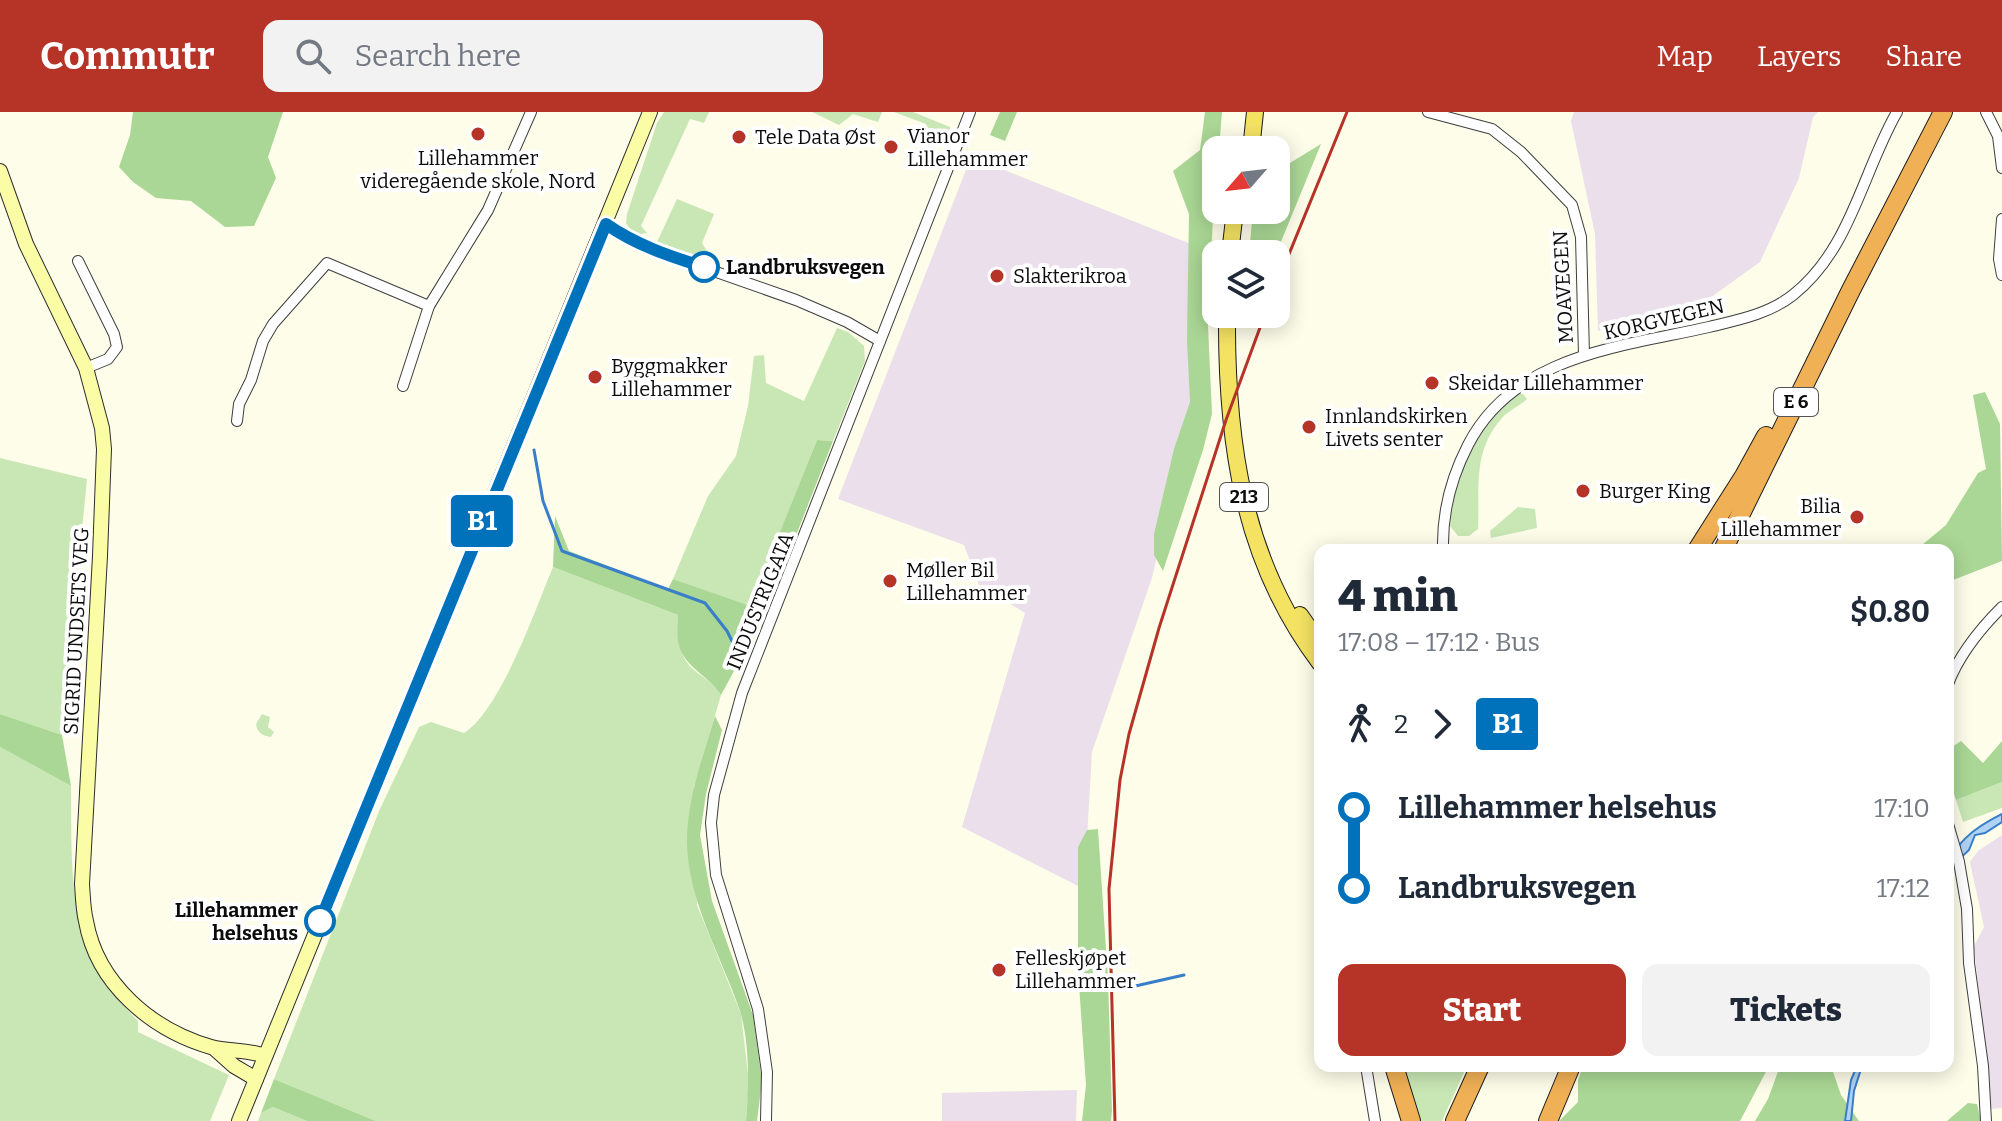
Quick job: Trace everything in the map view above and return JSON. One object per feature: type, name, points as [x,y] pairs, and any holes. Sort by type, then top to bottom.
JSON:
[{"type":"highway","name":"E 6","points":[[1726,544],[1943,112]]},
{"type":"highway","points":[[1701,544],[1744,476],[1840,292],[1856,266],[1869,254]]},
{"type":"highway","points":[[1396,1072],[1411,1121]]},
{"type":"highway","points":[[1455,1121],[1477,1072]]},
{"type":"highway","points":[[1468,1121],[1490,1072]]},
{"type":"highway","points":[[1548,1121],[1568,1072]]},
{"type":"main road","points":[[239,1121],[650,112]]},
{"type":"main road","points":[[1241,136],[1244,112]]},
{"type":"main road","points":[[1252,136],[1255,112]]},
{"type":"main road","name":"SIGRID UNDSETS VEG","points":[[0,171],[26,244],[86,368],[97,405],[104,449],[82,884],[86,922],[100,960],[128,1000],[170,1031],[215,1049],[245,1074],[256,1079]]},
{"type":"main road","name":"213","points":[[1227,328],[1232,431],[1248,517],[1277,596],[1314,655]]},
{"type":"main road","name":"213","points":[[1237,328],[1243,430],[1259,515],[1286,591],[1314,635]]},
{"type":"main road","name":"SIGRID UNDSETS VEG","points":[[215,1049],[265,1056]]},
{"type":"street","points":[[403,386],[429,306],[488,210],[531,112]]},
{"type":"street","name":"INDUSTRIGATA","points":[[766,1121],[767,1072],[758,1009],[716,875],[711,823],[714,795],[742,693],[970,112]]},
{"type":"street","name":"MOAVEGEN","points":[[1428,112],[1492,129],[1514,145],[1572,205],[1581,237],[1584,355]]},
{"type":"street","name":"KORGVEGEN","points":[[1443,544],[1445,512],[1467,448],[1482,422],[1505,395],[1551,369],[1584,355],[1747,318],[1793,295],[1825,263],[1848,222],[1897,112]]},
{"type":"street","points":[[1986,112],[1998,136],[2002,168]]},
{"type":"street","points":[[2002,219],[1999,237],[2002,275]]},
{"type":"street","points":[[606,224],[648,248],[796,300],[847,322],[880,341]]},
{"type":"street","points":[[78,261],[114,334],[117,347],[108,359],[86,368]]},
{"type":"street","points":[[237,421],[239,404],[251,380],[263,341],[273,324],[327,263],[429,306]]},
{"type":"street","points":[[1954,668],[2002,607]]},
{"type":"street","points":[[1954,845],[1967,909],[1969,963],[1983,1066],[1986,1121]]},
{"type":"street","points":[[1367,1072],[1375,1121]]},
{"type":"shaded area","points":[[1574,112],[1818,112],[1813,117],[1799,178],[1760,262],[1707,300],[1598,331],[1595,234],[1571,121]]},
{"type":"shaded area","points":[[971,157],[1191,244],[1192,404],[1152,578],[1092,752],[1084,889],[962,827],[1025,613],[979,585],[964,545],[838,499]]},
{"type":"shaded area","points":[[2002,835],[2002,1108],[1991,1109],[1974,946],[1984,927],[1970,862],[1978,851]]},
{"type":"shaded area","points":[[1077,1090],[1076,1121],[942,1121],[942,1093]]},
{"type":"green space","points":[[133,112],[283,112],[268,157],[276,178],[254,226],[225,227],[191,201],[156,198],[133,182],[119,167],[130,135]]},
{"type":"green space","points":[[664,112],[709,112],[704,123],[690,119],[641,226],[647,233],[634,235],[626,223],[627,214],[657,123]]},
{"type":"green space","points":[[812,112],[882,112],[878,122],[853,114],[839,125]]},
{"type":"green space","points":[[894,112],[913,112],[950,127],[949,134],[924,131],[926,124]]},
{"type":"green space","points":[[1000,112],[1017,112],[1005,141],[990,135]]},
{"type":"green space","points":[[1205,112],[1222,112],[1220,136],[1202,136],[1202,224],[1213,224],[1212,240],[1202,240],[1202,328],[1208,328],[1212,414],[1163,571],[1154,555],[1154,534],[1174,449],[1190,402],[1187,340],[1189,214],[1173,171],[1200,150]]},
{"type":"green space","points":[[1321,144],[1290,220],[1290,163]]},
{"type":"green space","points":[[677,199],[714,214],[702,243],[712,259],[706,264],[660,247],[657,242]]},
{"type":"green space","points":[[1252,224],[1288,224],[1282,240],[1250,240]]},
{"type":"green space","points":[[837,328],[848,332],[864,346],[865,361],[833,441],[817,440],[750,607],[673,579],[708,496],[736,456],[748,406],[754,356],[764,355],[766,383],[804,401]]},
{"type":"green space","points":[[1985,392],[2000,424],[2002,561],[1954,580],[1954,544],[1923,544],[1946,525],[1978,473],[1986,469],[1973,395]]},
{"type":"green space","points":[[1517,393],[1527,399],[1502,418],[1492,431],[1482,457],[1478,529],[1469,536],[1458,536],[1450,526],[1453,505],[1470,452],[1490,422]]},
{"type":"green space","points":[[817,440],[833,441],[766,612],[721,695],[685,658],[678,638],[678,615],[553,567],[555,516],[569,551],[668,589],[673,579],[750,606]]},
{"type":"green space","points":[[0,458],[87,479],[62,735],[0,714]]},
{"type":"green space","points":[[1518,507],[1535,509],[1537,528],[1491,538],[1490,531]]},
{"type":"green space","points":[[553,567],[678,615],[679,641],[685,659],[721,695],[694,787],[697,905],[741,1014],[749,1083],[746,1121],[376,1121],[274,1079],[379,811],[419,727],[431,722],[464,733],[478,721],[516,657]]},
{"type":"green space","points":[[0,714],[62,735],[71,786],[0,747]]},
{"type":"green space","points":[[262,714],[270,717],[268,727],[274,732],[271,737],[261,734],[257,727]]},
{"type":"green space","points":[[715,716],[722,730],[706,794],[700,835],[712,901],[753,1015],[762,1081],[757,1121],[746,1121],[748,1066],[740,1011],[699,907],[689,864],[687,842],[690,810],[696,778]]},
{"type":"green space","points":[[1961,741],[1983,763],[2002,741],[2002,782],[1956,800],[1954,746]]},
{"type":"green space","points":[[0,747],[71,786],[74,883],[85,939],[97,967],[114,994],[138,1021],[138,1032],[229,1075],[210,1121],[0,1121]]},
{"type":"green space","points":[[2002,782],[2002,808],[1963,822],[1956,800]]},
{"type":"green space","points":[[1098,829],[1108,979],[1112,1110],[1111,1121],[1082,1121],[1086,1085],[1078,970],[1078,847],[1087,830]]},
{"type":"green space","points":[[1404,1072],[1464,1072],[1442,1121],[1421,1121]]},
{"type":"green space","points":[[1581,1072],[1766,1072],[1740,1121],[1559,1121],[1578,1102]]},
{"type":"green space","points":[[1778,1072],[1833,1072],[1841,1095],[1859,1121],[1755,1121],[1768,1099]]},
{"type":"green space","points":[[274,1079],[376,1121],[307,1121],[273,1107],[261,1113]]},
{"type":"green space","points":[[1968,1103],[1977,1104],[1981,1121],[1947,1121]]},
{"type":"green space","points":[[273,1107],[307,1121],[258,1121],[261,1113]]},
{"type":"water","points":[[2002,814],[2002,822],[1985,833],[1975,835],[1969,850],[1954,864],[1958,846]]},
{"type":"water","points":[[1854,1072],[1860,1072],[1854,1091],[1851,1121],[1845,1121]]},
{"type":"waterway","points":[[534,450],[543,501],[562,551],[705,603],[727,631],[739,655]]},
{"type":"waterway","points":[[1131,987],[1184,975]]},
{"type":"railway","points":[[1290,252],[1347,112]]},
{"type":"railway","points":[[1115,1121],[1109,889],[1120,780],[1129,734],[1159,628],[1226,420],[1260,328]]},
{"type":"bus line","name":"B1","points":[[320,921],[606,224],[648,248],[704,267]]},
{"type":"place","name":"Lillehammer videregående skole, Nord","points":[[478,134]]},
{"type":"place","name":"Tele Data Øst","points":[[739,137]]},
{"type":"place","name":"Vianor Lillehammer","points":[[891,147]]},
{"type":"place","name":"Landbruksvegen","points":[[704,267]]},
{"type":"place","name":"Slakterikroa","points":[[997,276]]},
{"type":"place","name":"Byggmakker Lillehammer","points":[[595,377]]},
{"type":"place","name":"Skeidar Lillehammer","points":[[1432,383]]},
{"type":"place","name":"Innlandskirken Livets senter","points":[[1309,427]]},
{"type":"place","name":"Burger King","points":[[1583,491]]},
{"type":"place","name":"Bilia Lillehammer","points":[[1857,517]]},
{"type":"place","name":"Møller Bil Lillehammer","points":[[890,581]]},
{"type":"place","name":"Lillehammer helsehus","points":[[320,921]]},
{"type":"place","name":"Felleskjøpet Lillehammer","points":[[999,970]]}]
